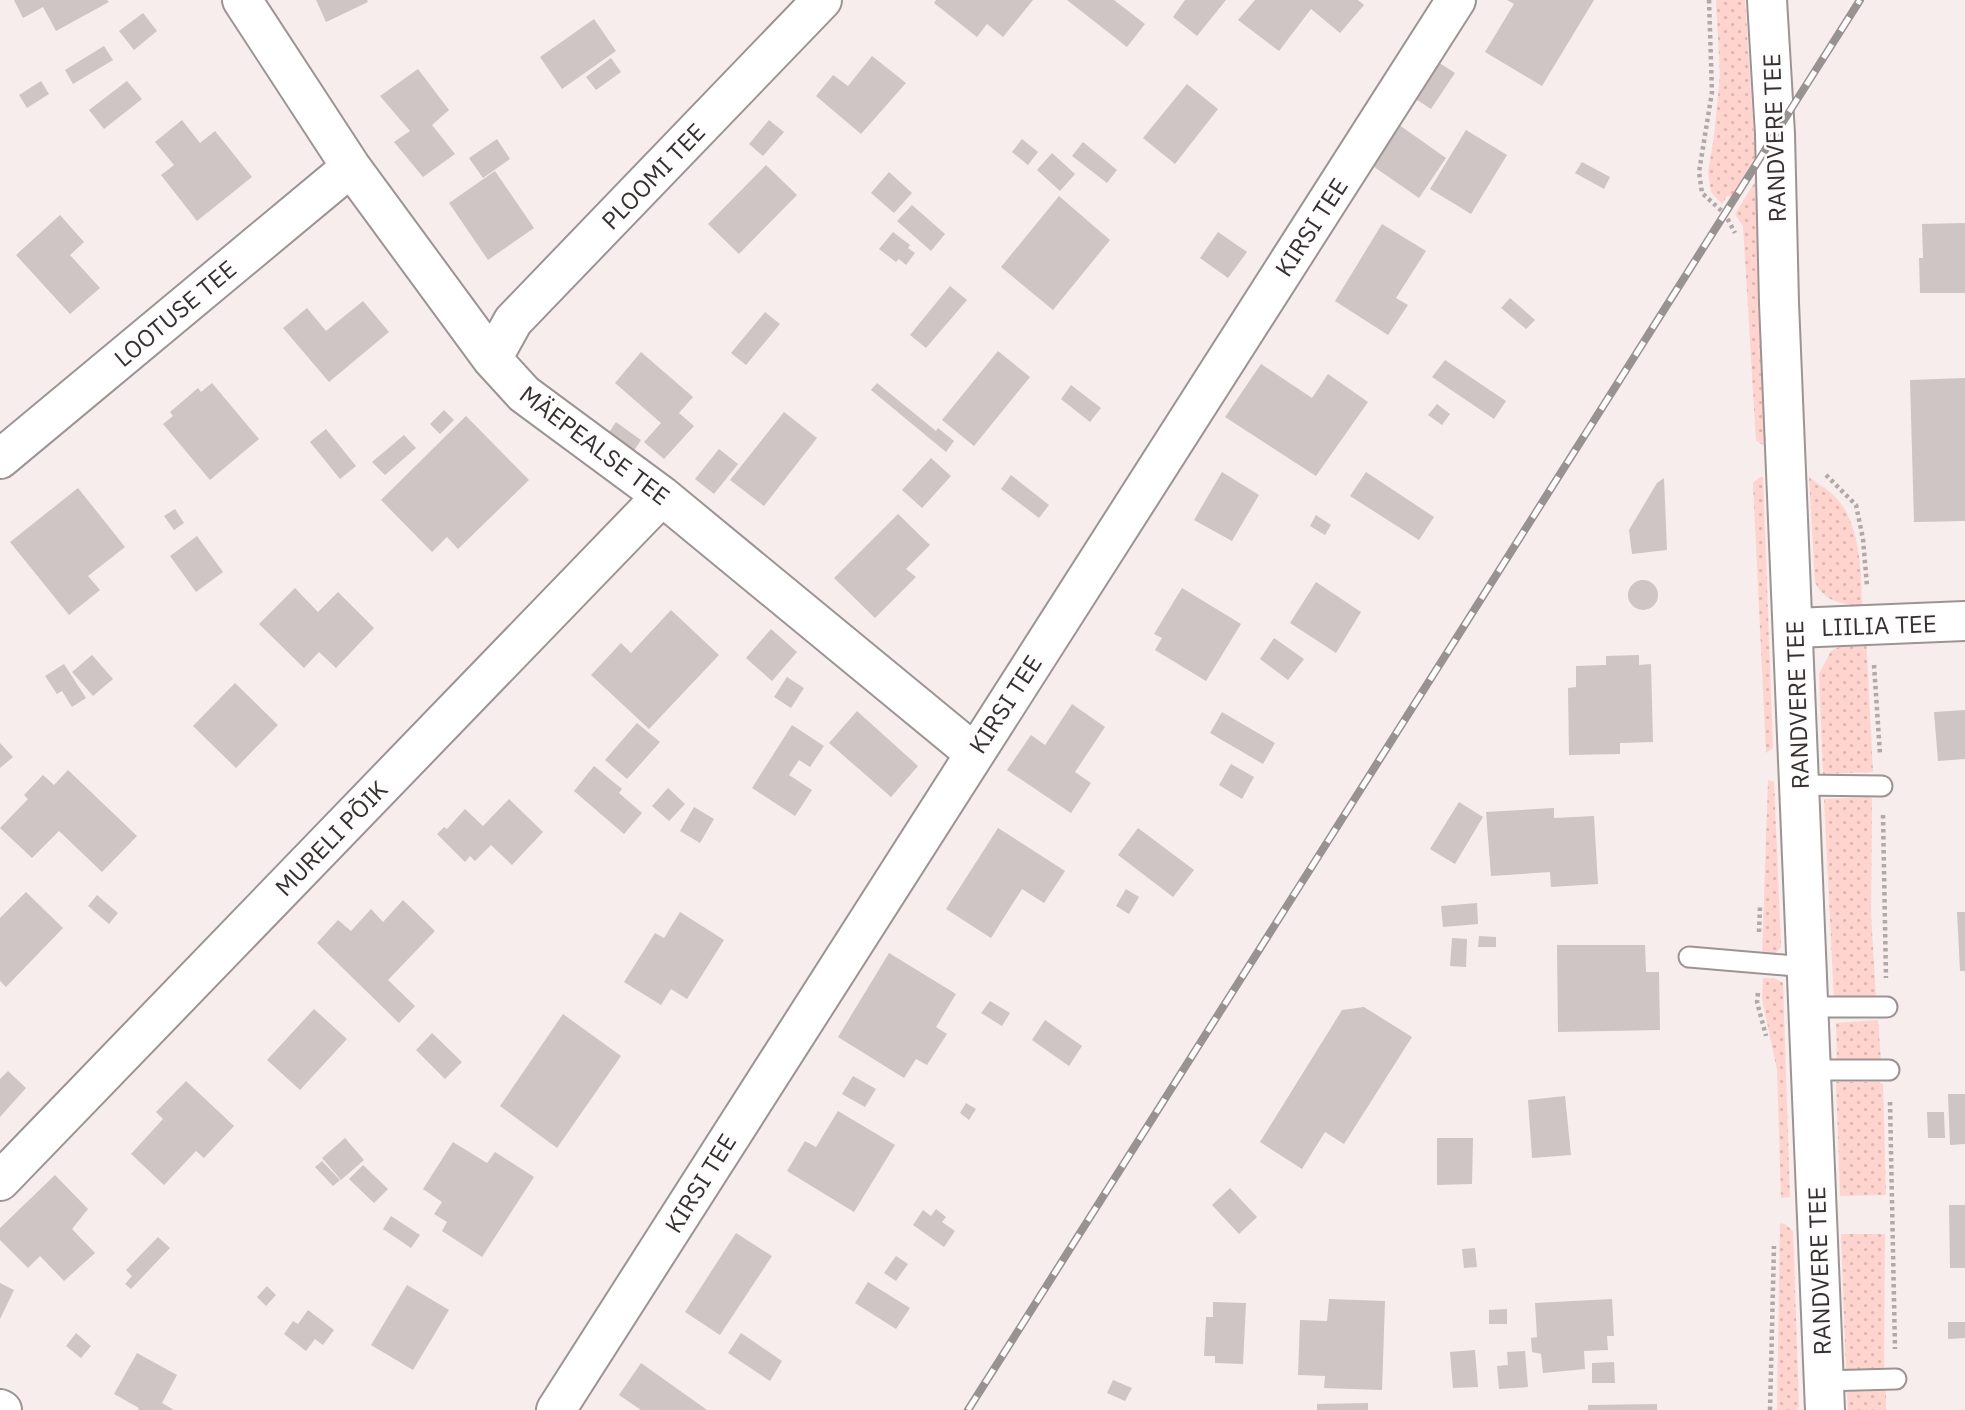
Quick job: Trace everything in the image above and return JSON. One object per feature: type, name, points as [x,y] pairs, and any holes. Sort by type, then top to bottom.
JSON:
[{"type":"street","name":"MÄEPEALSE TEE","points":[[242,0],[351,167],[492,359],[524,394],[662,496],[974,753]]},
{"type":"street","name":"PLOOMI TEE","points":[[492,359],[513,321],[822,0]]},
{"type":"street","name":"KIRSI TEE","points":[[556,1410],[1456,0]]},
{"type":"street","name":"RANDVERE TEE","points":[[1768,0],[1824,1396]]},
{"type":"street","name":"LOOTUSE TEE","points":[[0,459],[351,167]]},
{"type":"street","name":"MURELI PÕIK","points":[[0,1181],[662,496]]},
{"type":"street","name":"LIILIA TEE","points":[[1794,628],[1965,621]]},
{"type":"lane","points":[[1800,785],[1882,786]]},
{"type":"lane","points":[[1689,957],[1807,967]]},
{"type":"lane","points":[[1808,1007],[1887,1007]]},
{"type":"lane","points":[[1811,1070],[1889,1070]]},
{"type":"lane","points":[[1824,1396],[1896,1379]]},
{"type":"path","points":[[1709,0],[1712,92],[1699,172],[1702,194],[1725,214],[1737,239]]},
{"type":"path","points":[[1824,473],[1856,505],[1863,539],[1882,786],[1887,1007]]},
{"type":"path","points":[[1889,1070],[1896,1379]]},
{"type":"shaded area","points":[[1716,0],[1745,0],[1755,157],[1731,197],[1727,196],[1722,204],[1711,192],[1708,172],[1720,75]]},
{"type":"shaded area","points":[[1755,182],[1765,446],[1756,441],[1743,226],[1735,214]]},
{"type":"shaded area","points":[[1763,477],[1773,748],[1766,753],[1753,483]]},
{"type":"shaded area","points":[[1809,477],[1836,497],[1852,524],[1858,551],[1862,606],[1829,598],[1815,582]]},
{"type":"shaded area","points":[[1866,637],[1873,772],[1823,774],[1819,674],[1831,651]]},
{"type":"shaded area","points":[[1768,780],[1774,782],[1781,947],[1774,955],[1762,957]]},
{"type":"shaded area","points":[[1870,797],[1871,914],[1876,998],[1834,1000],[1824,799]]},
{"type":"shaded area","points":[[1763,978],[1774,978],[1783,983],[1790,1197],[1781,1198],[1777,1070],[1762,999]]},
{"type":"shaded area","points":[[1878,1020],[1881,1061],[1837,1063],[1836,1023]]},
{"type":"shaded area","points":[[1836,1082],[1883,1084],[1886,1195],[1840,1196]]},
{"type":"shaded area","points":[[1780,1223],[1793,1231],[1799,1407],[1796,1410],[1777,1410]]},
{"type":"shaded area","points":[[1841,1234],[1885,1234],[1884,1370],[1846,1370]]},
{"type":"shaded area","points":[[1886,1391],[1886,1410],[1848,1410],[1847,1392]]},
{"type":"building","points":[[14,0],[109,2],[56,31],[43,7],[23,18]]},
{"type":"building","points":[[316,0],[367,0],[368,2],[326,22]]},
{"type":"building","points":[[936,0],[1033,0],[1003,37],[987,24],[977,37],[934,3]]},
{"type":"building","points":[[1067,0],[1114,0],[1145,24],[1127,47]]},
{"type":"building","points":[[1185,0],[1226,0],[1197,36],[1173,17]]},
{"type":"building","points":[[1255,0],[1358,0],[1364,5],[1340,33],[1311,9],[1279,51],[1238,20]]},
{"type":"building","points":[[1507,0],[1594,0],[1542,86],[1485,52],[1514,4]]},
{"type":"building","points":[[143,13],[157,31],[134,50],[119,31]]},
{"type":"building","points":[[594,19],[616,51],[562,89],[540,57]]},
{"type":"building","points":[[104,46],[113,60],[73,84],[65,70]]},
{"type":"building","points":[[872,56],[906,83],[861,134],[816,96],[833,75],[848,86]]},
{"type":"building","points":[[611,58],[621,72],[596,90],[586,77]]},
{"type":"building","points":[[1438,62],[1455,73],[1431,109],[1414,98]]},
{"type":"building","points":[[418,69],[449,110],[432,125],[455,154],[423,177],[394,142],[410,131],[380,96]]},
{"type":"building","points":[[41,81],[49,94],[27,108],[19,95]]},
{"type":"building","points":[[127,81],[142,99],[104,129],[89,110]]},
{"type":"building","points":[[1187,84],[1218,109],[1175,164],[1143,138]]},
{"type":"building","points":[[182,120],[200,143],[215,131],[252,177],[197,221],[161,175],[174,165],[155,142]]},
{"type":"building","points":[[769,120],[784,132],[763,156],[749,144]]},
{"type":"building","points":[[1395,122],[1446,158],[1419,198],[1367,162]]},
{"type":"building","points":[[1466,130],[1507,155],[1471,214],[1430,189]]},
{"type":"building","points":[[497,139],[510,159],[483,178],[469,158]]},
{"type":"building","points":[[1022,139],[1038,152],[1028,165],[1012,152]]},
{"type":"building","points":[[1083,142],[1117,170],[1107,183],[1072,156]]},
{"type":"building","points":[[1052,153],[1075,174],[1060,191],[1037,170]]},
{"type":"building","points":[[1582,162],[1610,177],[1604,189],[1575,173]]},
{"type":"building","points":[[766,165],[797,195],[739,254],[708,224]]},
{"type":"building","points":[[495,171],[534,228],[488,260],[449,203]]},
{"type":"building","points":[[889,172],[912,193],[894,213],[871,193]]},
{"type":"building","points":[[1059,196],[1110,240],[1053,310],[1001,267]]},
{"type":"building","points":[[912,205],[945,234],[931,251],[897,221]]},
{"type":"building","points":[[60,215],[84,242],[70,255],[100,288],[70,314],[16,255]]},
{"type":"building","points":[[1965,223],[1965,293],[1920,293],[1922,224]]},
{"type":"building","points":[[1382,224],[1426,251],[1396,298],[1408,305],[1388,335],[1335,301]]},
{"type":"building","points":[[893,232],[910,245],[908,248],[915,253],[906,265],[899,259],[896,262],[879,249]]},
{"type":"building","points":[[1218,232],[1247,252],[1228,278],[1200,258]]},
{"type":"building","points":[[950,286],[967,300],[926,348],[910,335]]},
{"type":"building","points":[[1510,298],[1535,320],[1526,329],[1501,308]]},
{"type":"building","points":[[363,301],[389,332],[329,382],[283,328],[307,308],[326,331]]},
{"type":"building","points":[[765,312],[780,324],[746,365],[731,353]]},
{"type":"building","points":[[998,351],[1030,377],[974,446],[942,420]]},
{"type":"building","points":[[641,352],[693,397],[679,413],[694,426],[664,459],[644,442],[661,423],[615,383]]},
{"type":"building","points":[[1445,360],[1506,401],[1494,419],[1432,377]]},
{"type":"building","points":[[1261,364],[1312,398],[1328,374],[1368,402],[1316,476],[1225,417]]},
{"type":"building","points":[[1965,378],[1965,521],[1914,522],[1910,380]]},
{"type":"building","points":[[212,383],[259,439],[210,480],[163,424],[173,416],[170,412],[198,388],[201,392]]},
{"type":"building","points":[[877,383],[936,431],[938,428],[954,441],[946,452],[871,390]]},
{"type":"building","points":[[1071,385],[1101,408],[1090,422],[1061,399]]},
{"type":"building","points":[[1437,404],[1450,414],[1442,425],[1428,415]]},
{"type":"building","points":[[444,410],[454,420],[440,434],[430,424]]},
{"type":"building","points":[[784,412],[817,438],[764,506],[730,480]]},
{"type":"building","points":[[466,416],[529,480],[458,549],[447,537],[432,552],[381,500]]},
{"type":"building","points":[[616,422],[641,440],[633,452],[608,434]]},
{"type":"building","points":[[326,429],[356,466],[340,479],[310,442]]},
{"type":"building","points":[[404,435],[416,448],[385,475],[372,462]]},
{"type":"building","points":[[719,449],[738,464],[714,494],[695,479]]},
{"type":"building","points":[[931,458],[951,476],[922,508],[902,490]]},
{"type":"building","points":[[1222,472],[1259,495],[1232,541],[1194,520]]},
{"type":"building","points":[[1366,472],[1434,517],[1419,540],[1350,496]]},
{"type":"building","points":[[1011,475],[1049,505],[1039,518],[1001,489]]},
{"type":"building","points":[[1664,478],[1667,550],[1632,554],[1629,530],[1657,483]]},
{"type":"building","points":[[78,488],[125,547],[88,576],[100,590],[69,615],[10,542]]},
{"type":"building","points":[[175,509],[184,523],[174,530],[164,516]]},
{"type":"building","points":[[898,514],[930,545],[906,569],[916,577],[875,618],[834,578]]},
{"type":"building","points":[[1316,515],[1331,525],[1325,535],[1310,526]]},
{"type":"building","points":[[197,536],[223,572],[196,592],[170,556]]},
{"type":"building","points":[[1643,580],[1654,584],[1658,595],[1654,606],[1643,610],[1632,606],[1628,595],[1632,584]]},
{"type":"building","points":[[1316,582],[1361,612],[1336,653],[1290,623]]},
{"type":"building","points":[[295,588],[318,612],[338,592],[374,628],[336,668],[319,652],[304,668],[259,624]]},
{"type":"building","points":[[1182,588],[1241,624],[1206,681],[1155,650],[1162,638],[1154,634]]},
{"type":"building","points":[[671,610],[719,655],[649,729],[591,675],[621,643],[631,653]]},
{"type":"building","points":[[771,629],[797,652],[772,681],[746,658]]},
{"type":"building","points":[[1274,638],[1304,659],[1288,680],[1260,659]]},
{"type":"building","points":[[92,655],[113,679],[93,696],[72,672]]},
{"type":"building","points":[[1639,655],[1639,665],[1651,664],[1653,742],[1620,743],[1620,754],[1569,755],[1568,688],[1576,687],[1576,666],[1606,665],[1606,656]]},
{"type":"building","points":[[64,664],[86,698],[72,707],[62,691],[57,694],[45,676]]},
{"type":"building","points":[[787,677],[804,688],[791,708],[774,697]]},
{"type":"building","points":[[235,683],[278,725],[236,768],[193,726]]},
{"type":"building","points":[[1072,704],[1105,727],[1075,772],[1091,783],[1071,813],[1007,770],[1031,735],[1045,745]]},
{"type":"building","points":[[1965,710],[1965,759],[1938,761],[1934,712]]},
{"type":"building","points":[[857,711],[918,766],[891,797],[829,743]]},
{"type":"building","points":[[1222,712],[1275,743],[1263,764],[1210,733]]},
{"type":"building","points":[[637,723],[660,742],[627,779],[605,760]]},
{"type":"building","points":[[792,725],[824,746],[810,767],[799,760],[789,775],[812,790],[795,816],[752,788]]},
{"type":"building","points":[[0,743],[13,757],[0,768]]},
{"type":"building","points":[[1231,764],[1254,777],[1242,799],[1219,785]]},
{"type":"building","points":[[594,766],[622,789],[619,793],[642,813],[624,834],[574,791]]},
{"type":"building","points":[[68,770],[137,836],[102,872],[59,831],[32,858],[0,828],[28,799],[24,795],[43,775],[54,785]]},
{"type":"building","points":[[668,788],[685,804],[669,821],[652,806]]},
{"type":"building","points":[[509,799],[543,832],[512,865],[491,845],[475,861],[470,856],[465,862],[437,834],[444,827],[447,829],[465,809],[483,826]]},
{"type":"building","points":[[1459,802],[1483,817],[1455,864],[1430,849]]},
{"type":"building","points":[[694,807],[714,819],[700,843],[680,831]]},
{"type":"building","points":[[1554,808],[1554,818],[1594,816],[1598,884],[1551,887],[1550,872],[1491,876],[1486,812]]},
{"type":"building","points":[[998,828],[1065,871],[1044,903],[1022,889],[991,938],[946,909]]},
{"type":"building","points":[[1138,828],[1194,870],[1173,897],[1118,855]]},
{"type":"building","points":[[1126,889],[1139,897],[1129,914],[1116,906]]},
{"type":"building","points":[[26,892],[63,928],[6,987],[0,981],[0,918]]},
{"type":"building","points":[[97,895],[118,913],[109,924],[88,906]]},
{"type":"building","points":[[403,900],[435,931],[388,980],[415,1006],[399,1023],[317,943],[338,920],[351,931],[371,909],[383,922]]},
{"type":"building","points":[[1477,903],[1478,924],[1443,927],[1441,906]]},
{"type":"building","points":[[680,912],[724,940],[687,999],[671,989],[661,1005],[624,982],[655,933],[664,938]]},
{"type":"building","points":[[1957,912],[1965,912],[1965,971],[1960,971]]},
{"type":"building","points":[[1479,936],[1496,937],[1496,947],[1478,947]]},
{"type":"building","points":[[1452,938],[1467,939],[1466,967],[1450,966]]},
{"type":"building","points":[[1557,945],[1645,945],[1646,972],[1659,972],[1660,1030],[1558,1032]]},
{"type":"building","points":[[889,953],[956,994],[936,1027],[947,1034],[927,1065],[916,1059],[904,1078],[838,1037]]},
{"type":"building","points":[[990,1001],[1010,1013],[1002,1026],[981,1013]]},
{"type":"building","points":[[1364,1007],[1412,1037],[1344,1144],[1325,1132],[1302,1169],[1260,1142],[1342,1010]]},
{"type":"building","points":[[314,1009],[347,1039],[300,1090],[267,1060]]},
{"type":"building","points":[[563,1014],[621,1056],[557,1148],[500,1106]]},
{"type":"building","points":[[1045,1020],[1082,1046],[1069,1066],[1032,1040]]},
{"type":"building","points":[[432,1033],[462,1062],[445,1079],[416,1050]]},
{"type":"building","points":[[8,1071],[26,1088],[0,1117],[0,1079]]},
{"type":"building","points":[[853,1076],[876,1089],[865,1107],[842,1094]]},
{"type":"building","points":[[186,1081],[234,1126],[204,1158],[196,1151],[164,1185],[131,1154],[163,1119],[156,1112]]},
{"type":"building","points":[[1948,1094],[1965,1094],[1965,1144],[1950,1145]]},
{"type":"building","points":[[1565,1096],[1571,1155],[1532,1158],[1528,1100]]},
{"type":"building","points":[[966,1103],[976,1109],[969,1120],[960,1113]]},
{"type":"building","points":[[838,1111],[895,1145],[854,1212],[787,1171],[805,1141],[816,1147]]},
{"type":"building","points":[[1927,1112],[1944,1112],[1945,1138],[1928,1138]]},
{"type":"building","points":[[345,1138],[364,1160],[341,1180],[322,1158]]},
{"type":"building","points":[[1437,1138],[1473,1138],[1472,1184],[1437,1185]]},
{"type":"building","points":[[453,1142],[487,1163],[495,1152],[534,1177],[482,1257],[442,1231],[447,1222],[434,1214],[442,1202],[423,1189]]},
{"type":"building","points":[[322,1161],[340,1180],[333,1186],[315,1167]]},
{"type":"building","points":[[363,1165],[388,1189],[374,1203],[349,1179]]},
{"type":"building","points":[[55,1175],[88,1209],[72,1229],[95,1253],[64,1281],[40,1256],[28,1268],[0,1240],[0,1228]]},
{"type":"building","points":[[1230,1188],[1257,1217],[1239,1234],[1212,1205]]},
{"type":"building","points":[[1949,1205],[1965,1205],[1965,1268],[1950,1268]]},
{"type":"building","points":[[936,1209],[946,1217],[942,1222],[955,1231],[944,1247],[913,1225],[923,1210],[931,1216]]},
{"type":"building","points":[[391,1216],[420,1235],[411,1248],[383,1229]]},
{"type":"building","points":[[736,1233],[772,1256],[720,1335],[685,1312]]},
{"type":"building","points":[[158,1237],[170,1248],[131,1289],[125,1284],[132,1276],[126,1270]]},
{"type":"building","points":[[1475,1248],[1477,1267],[1464,1268],[1462,1249]]},
{"type":"building","points":[[896,1256],[908,1264],[896,1281],[884,1273]]},
{"type":"building","points":[[868,1282],[910,1308],[896,1329],[855,1303]]},
{"type":"building","points":[[0,1283],[14,1290],[0,1319]]},
{"type":"building","points":[[407,1285],[449,1310],[413,1370],[371,1345]]},
{"type":"building","points":[[267,1286],[276,1295],[266,1306],[257,1297]]},
{"type":"building","points":[[1329,1299],[1385,1301],[1382,1390],[1324,1388],[1325,1376],[1298,1375],[1300,1320],[1327,1321]]},
{"type":"building","points":[[1612,1299],[1614,1336],[1607,1336],[1608,1350],[1584,1351],[1585,1369],[1543,1373],[1541,1354],[1532,1352],[1531,1338],[1537,1337],[1535,1303]]},
{"type":"building","points":[[1213,1302],[1246,1303],[1243,1364],[1215,1363],[1215,1356],[1204,1356],[1206,1317],[1213,1317]]},
{"type":"building","points":[[1507,1309],[1507,1324],[1489,1324],[1489,1310]]},
{"type":"building","points":[[308,1310],[334,1330],[323,1345],[315,1339],[306,1351],[284,1334],[293,1321],[298,1324]]},
{"type":"building","points":[[1948,1322],[1965,1322],[1965,1338],[1948,1339]]},
{"type":"building","points":[[76,1333],[91,1346],[81,1358],[66,1346]]},
{"type":"building","points":[[741,1333],[782,1361],[770,1381],[728,1353]]},
{"type":"building","points":[[1475,1350],[1478,1387],[1453,1388],[1450,1352]]},
{"type":"building","points":[[1525,1351],[1528,1387],[1499,1389],[1497,1366],[1508,1365],[1507,1352]]},
{"type":"building","points":[[137,1353],[177,1375],[162,1403],[174,1410],[138,1410],[139,1408],[114,1394]]},
{"type":"building","points":[[1614,1362],[1615,1383],[1592,1383],[1592,1363]]},
{"type":"building","points":[[641,1363],[707,1410],[641,1410],[619,1395]]},
{"type":"building","points":[[1113,1380],[1132,1388],[1125,1401],[1107,1393]]},
{"type":"building","points":[[1368,1403],[1368,1410],[1317,1410],[1317,1404]]},
{"type":"building","points":[[1657,1404],[1657,1410],[1588,1410],[1588,1405]]},
{"type":"railway","points":[[968,1410],[1860,0]]}]
